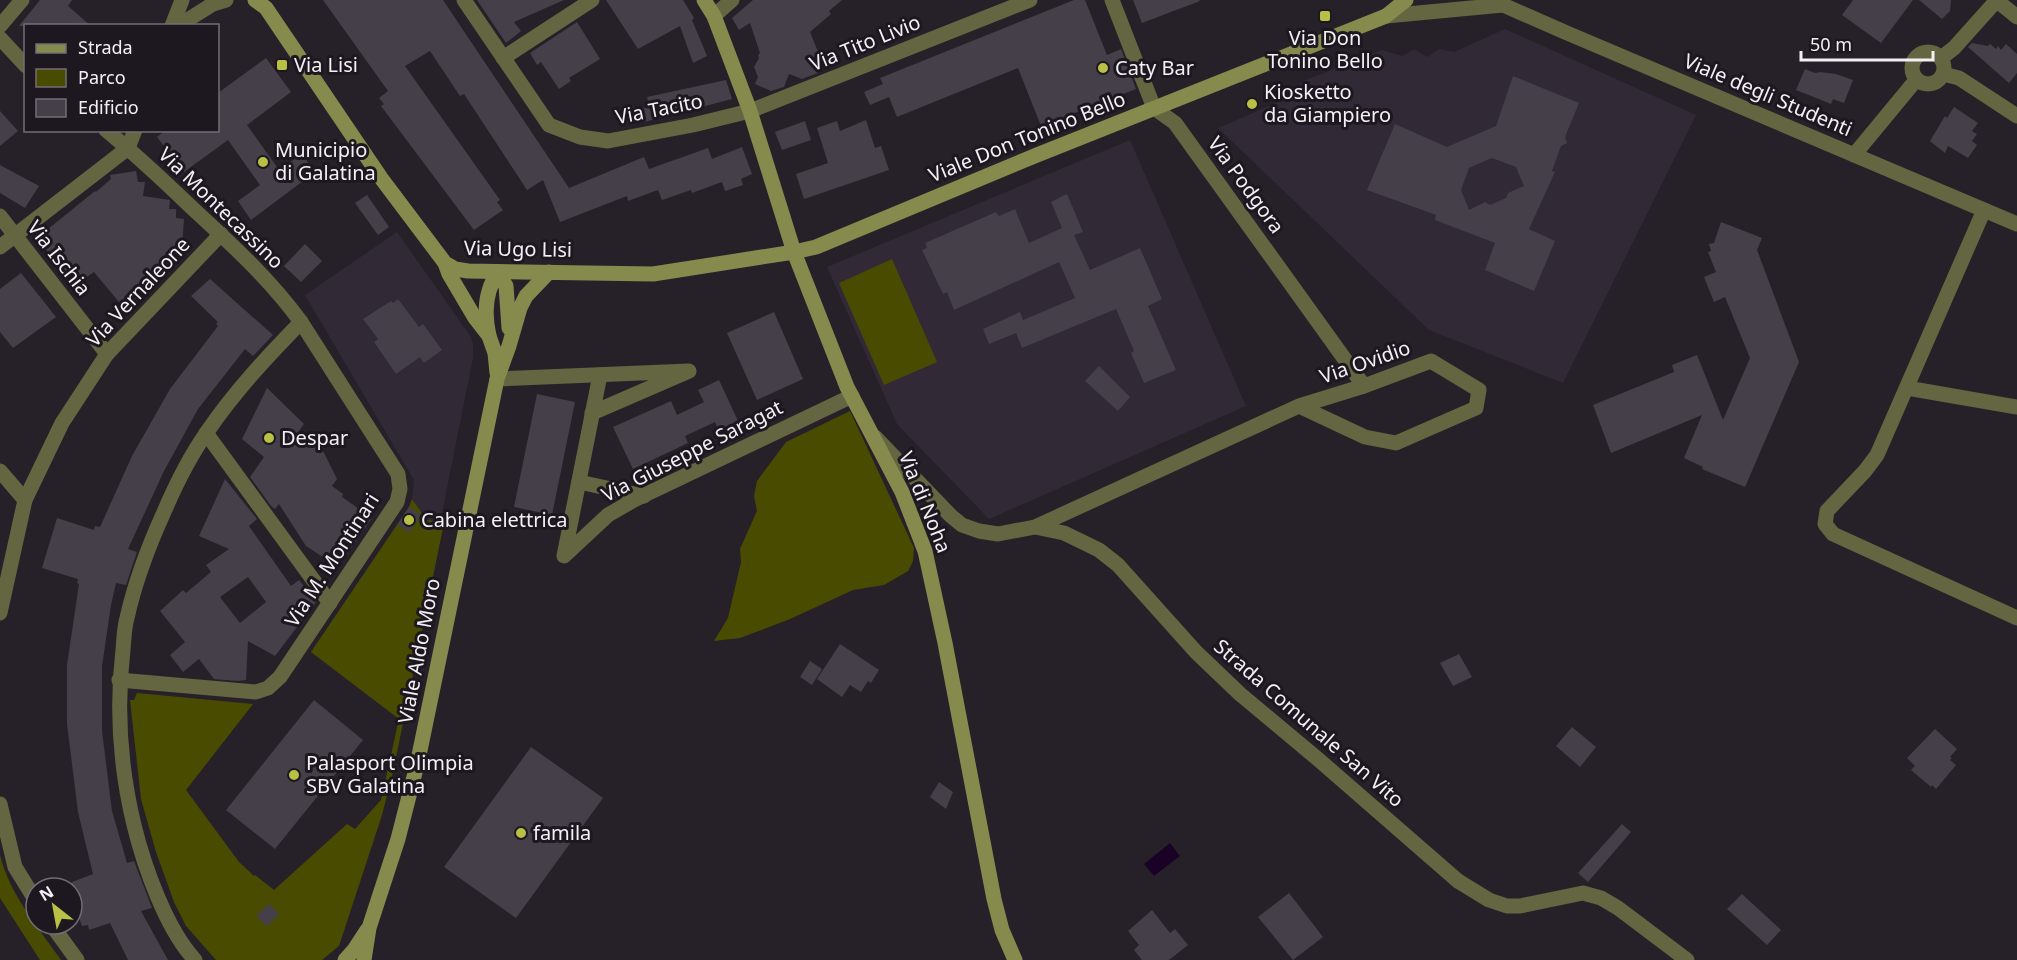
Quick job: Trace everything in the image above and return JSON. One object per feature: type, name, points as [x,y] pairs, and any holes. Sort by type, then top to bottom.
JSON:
[{"type":"main road","name":"Via di Noha","points":[[704,0],[714,16],[750,111],[794,252],[852,396],[902,492],[925,551],[994,899],[1002,930],[1015,960]]},
{"type":"main road","name":"Viale Don Tonino Bello","points":[[794,252],[816,247],[1154,108],[1386,16],[1406,0]]},
{"type":"main road","name":"Via Ugo Lisi","points":[[264,3],[381,178],[445,263],[460,270],[653,274],[794,252]]},
{"type":"main road","name":"Viale Aldo Moro","points":[[445,263],[448,274],[489,336]]},
{"type":"main road","name":"Viale Aldo Moro","points":[[498,272],[506,286],[509,346]]},
{"type":"main road","name":"Viale Aldo Moro","points":[[497,380],[497,363],[486,316],[489,288],[498,272]]},
{"type":"main road","name":"Viale Aldo Moro","points":[[364,960],[369,928],[398,839],[417,765],[497,380],[520,308],[526,296],[549,272]]},
{"type":"main road","name":"Viale Aldo Moro","points":[[345,960],[369,928]]},
{"type":"street","points":[[2,16],[22,0]]},
{"type":"street","points":[[173,24],[182,0]]},
{"type":"street","points":[[181,24],[213,4],[226,0]]},
{"type":"street","name":"Via Tacito","points":[[464,0],[549,125],[580,137],[608,141],[750,111]]},
{"type":"street","points":[[502,58],[592,0]]},
{"type":"street","points":[[714,16],[732,0]]},
{"type":"street","name":"Via Tito Livio","points":[[750,111],[1030,0]]},
{"type":"street","points":[[1112,0],[1154,108]]},
{"type":"street","points":[[1941,58],[1954,48],[1996,0],[2017,17]]},
{"type":"street","points":[[1386,16],[1499,3]]},
{"type":"street","name":"Viale degli Studenti","points":[[1499,3],[2017,224]]},
{"type":"street","points":[[0,38],[24,64]]},
{"type":"street","points":[[1932,52],[1941,58],[1944,66],[1943,74],[1936,82],[1926,84],[1916,80],[1911,71],[1913,60],[1921,53],[1932,52]]},
{"type":"street","points":[[1943,74],[1959,78],[2017,116]]},
{"type":"street","points":[[1854,155],[1916,80]]},
{"type":"street","name":"Via Podgora","points":[[1154,108],[1175,123],[1364,386]]},
{"type":"street","name":"Via Montecassino","points":[[108,132],[221,234],[284,299],[301,322]]},
{"type":"street","points":[[0,247],[128,148],[134,132]]},
{"type":"street","points":[[1984,210],[1877,455],[1827,511],[1825,524],[1833,534],[2017,618]]},
{"type":"street","name":"Via Ischia","points":[[0,216],[107,354]]},
{"type":"street","name":"Via Vernaleone","points":[[0,613],[25,500],[62,423],[107,354],[221,234]]},
{"type":"street","points":[[192,958],[162,904],[141,852],[128,801],[120,737],[119,680],[126,619],[150,543],[176,485],[206,433],[249,375],[301,322]]},
{"type":"street","name":"Via M. Montinari","points":[[119,680],[256,692],[268,688],[280,677],[397,502],[400,489],[398,474],[301,322]]},
{"type":"street","name":"Via Ovidio","points":[[1035,527],[1299,406],[1364,386],[1431,361],[1479,390],[1476,408],[1396,443],[1365,437],[1299,406]]},
{"type":"street","points":[[497,380],[689,371],[592,414]]},
{"type":"street","name":"Via Giuseppe Saragat","points":[[600,375],[564,556],[608,515],[852,396]]},
{"type":"street","points":[[1907,388],[2017,407]]},
{"type":"street","points":[[206,433],[330,603]]},
{"type":"street","name":"Strada Comunale San Vito","points":[[872,434],[962,525],[998,534],[1035,527],[1064,533],[1100,550],[1118,565],[1196,652],[1240,694],[1458,881],[1489,900],[1507,906],[1520,906],[1583,894],[1601,898],[1618,908],[1687,960]]},
{"type":"street","points":[[0,471],[25,500]]},
{"type":"street","points":[[579,483],[644,496]]},
{"type":"street","points":[[0,804],[15,867],[24,882]]},
{"type":"street","points":[[60,936],[77,960]]},
{"type":"shaded area","points":[[1505,29],[1696,115],[1563,383],[1429,330],[1218,128],[1290,97],[1301,82],[1382,50],[1402,56],[1414,49],[1427,57],[1439,49],[1454,52]]},
{"type":"shaded area","points":[[1130,140],[1246,406],[989,519],[897,424],[827,267]]},
{"type":"shaded area","points":[[397,232],[471,337],[473,345],[473,358],[441,518],[437,521],[427,520],[412,499],[414,480],[305,295]]},
{"type":"shaded area","points":[[1170,843],[1180,856],[1154,876],[1144,864]]},
{"type":"green space","points":[[892,259],[937,362],[884,385],[839,283]]},
{"type":"green space","points":[[850,411],[914,548],[913,561],[908,571],[884,585],[853,590],[790,619],[740,638],[714,641],[728,618],[741,562],[740,549],[757,511],[754,496],[757,481],[786,442]]},
{"type":"green space","points":[[412,499],[427,520],[437,521],[445,518],[393,772],[382,815],[339,946],[322,960],[216,960],[186,926],[174,902],[156,852],[141,799],[130,700],[134,700],[137,693],[253,704],[186,790],[239,862],[274,890],[347,824],[355,829],[381,800],[399,719],[311,652],[409,507]]},
{"type":"green space","points":[[0,855],[11,884],[24,907],[24,935],[0,898]]},
{"type":"green space","points":[[25,936],[43,936],[61,960],[40,960]]},
{"type":"building","points":[[40,0],[72,0],[68,6],[89,24],[24,24],[24,26],[19,26]]},
{"type":"building","points":[[323,0],[443,0],[569,188],[644,157],[649,169],[708,148],[712,159],[742,147],[752,174],[741,179],[743,185],[725,191],[722,182],[692,193],[691,190],[662,200],[658,190],[628,201],[627,196],[560,222],[543,180],[527,190],[464,94],[460,96],[430,51],[405,66],[500,200],[497,202],[503,210],[474,230],[381,106],[384,104],[379,98],[388,91]]},
{"type":"building","points":[[477,0],[564,0],[514,22],[521,31],[506,43]]},
{"type":"building","points":[[606,0],[683,0],[694,18],[692,20],[707,56],[693,63],[680,26],[638,49]]},
{"type":"building","points":[[753,0],[842,0],[829,11],[831,14],[810,32],[819,54],[813,58],[818,73],[802,79],[789,74],[784,87],[771,91],[755,84],[758,77],[754,67],[760,53],[750,23],[739,30],[732,18]]},
{"type":"building","points":[[1074,0],[1085,0],[1107,55],[1121,49],[1136,89],[1041,126],[1018,68],[897,117],[889,97],[870,105],[864,92],[883,84],[880,78]]},
{"type":"building","points":[[1133,0],[1199,0],[1200,1],[1142,23]]},
{"type":"building","points":[[1853,0],[1913,0],[1881,43],[1842,15]]},
{"type":"building","points":[[1919,0],[1951,0],[1950,11],[1942,19]]},
{"type":"building","points":[[577,22],[600,59],[569,78],[571,81],[559,89],[541,62],[537,65],[530,53]]},
{"type":"building","points":[[1972,43],[1988,46],[1990,44],[1996,49],[1998,46],[2001,50],[2006,44],[2017,54],[2017,73],[2009,83],[1968,47]]},
{"type":"building","points":[[266,58],[291,92],[247,125],[279,170],[302,154],[315,172],[251,220],[238,201],[260,185],[228,140],[184,172],[157,137],[163,132],[219,132],[219,92]]},
{"type":"building","points":[[1805,69],[1815,73],[1836,74],[1853,80],[1844,103],[1833,99],[1831,104],[1796,90]]},
{"type":"building","points":[[1513,76],[1579,103],[1565,137],[1567,143],[1561,146],[1552,171],[1555,172],[1529,229],[1555,241],[1534,291],[1485,270],[1495,243],[1435,220],[1436,215],[1367,190],[1395,124],[1447,147],[1496,126]],"holes":[[[1492,158],[1516,167],[1524,186],[1490,205],[1485,202],[1469,210],[1461,190],[1469,168]]]},
{"type":"building","points":[[726,80],[732,99],[644,122],[624,123],[629,107],[650,108],[647,97]]},
{"type":"building","points":[[1954,107],[1978,123],[1972,131],[1977,134],[1972,141],[1977,145],[1968,158],[1948,146],[1945,153],[1930,141],[1945,116],[1947,118]]},
{"type":"building","points":[[0,111],[18,131],[0,146]]},
{"type":"building","points":[[866,120],[875,148],[881,146],[889,170],[804,199],[796,174],[828,163],[817,128],[837,121],[840,131]]},
{"type":"building","points":[[805,121],[811,140],[782,150],[775,132]]},
{"type":"building","points":[[0,165],[39,186],[25,208],[0,193]]},
{"type":"building","points":[[136,171],[138,182],[145,182],[143,196],[170,200],[169,209],[176,209],[176,218],[184,219],[182,248],[176,247],[175,267],[167,267],[158,273],[129,314],[94,272],[74,286],[37,238],[96,192],[111,179],[110,175]]},
{"type":"building","points":[[1067,194],[1083,232],[1074,235],[1090,270],[1140,248],[1162,299],[1148,306],[1176,370],[1144,383],[1131,353],[1134,351],[1116,309],[1022,348],[1016,333],[989,344],[983,329],[1020,312],[1023,320],[1075,298],[1059,262],[954,310],[947,292],[943,294],[922,250],[927,248],[925,243],[996,212],[999,216],[1015,209],[1029,243],[1062,228],[1051,202]]},
{"type":"building","points":[[367,195],[389,227],[378,235],[355,203]]},
{"type":"building","points":[[1721,222],[1762,238],[1757,250],[1799,362],[1745,487],[1702,469],[1703,467],[1684,458],[1702,415],[1611,453],[1593,405],[1674,372],[1672,365],[1697,355],[1723,420],[1750,358],[1725,297],[1714,302],[1704,277],[1716,272],[1708,252],[1711,251],[1709,244],[1714,243]]},
{"type":"building","points":[[305,244],[322,261],[301,282],[284,266]]},
{"type":"building","points":[[21,273],[56,317],[13,348],[0,332],[0,289]]},
{"type":"building","points":[[210,279],[273,335],[253,356],[245,349],[198,409],[164,471],[128,549],[137,552],[126,585],[116,583],[102,666],[102,731],[112,811],[127,863],[134,861],[152,908],[141,911],[168,960],[128,960],[110,923],[89,930],[88,925],[84,926],[84,877],[93,874],[78,812],[67,724],[67,665],[79,584],[78,579],[42,568],[57,518],[94,530],[95,526],[100,527],[132,456],[170,389],[218,326],[216,324],[218,322],[191,296]]},
{"type":"building","points":[[398,299],[419,327],[423,324],[442,350],[424,363],[420,357],[396,374],[374,342],[378,339],[363,319]]},
{"type":"building","points":[[774,312],[803,379],[757,400],[727,333]]},
{"type":"building","points":[[1099,366],[1130,397],[1118,411],[1085,381]]},
{"type":"building","points":[[719,380],[738,421],[718,430],[715,422],[685,436],[688,443],[633,469],[613,427],[671,401],[677,415],[704,402],[698,390]]},
{"type":"building","points":[[267,388],[304,424],[297,434],[323,451],[337,479],[332,486],[343,494],[342,497],[372,518],[346,556],[342,553],[335,565],[306,546],[279,504],[275,509],[271,506],[250,477],[264,457],[242,439]]},
{"type":"building","points":[[537,394],[575,402],[552,515],[514,507]]},
{"type":"building","points":[[225,479],[257,519],[249,526],[291,586],[299,580],[316,602],[275,656],[248,641],[246,680],[214,679],[199,659],[183,672],[170,655],[185,642],[160,611],[183,590],[186,593],[211,572],[206,565],[229,549],[199,536]],"holes":[[[248,577],[266,602],[240,623],[220,597]]]},
{"type":"building","name":"Cabina elettrica","points":[[409,507],[421,515],[410,532],[397,525]]},
{"type":"building","points":[[840,644],[879,670],[871,683],[868,681],[861,692],[850,685],[842,697],[817,679]]},
{"type":"building","points":[[1459,654],[1472,677],[1453,686],[1440,663]]},
{"type":"building","points":[[810,661],[822,669],[812,685],[800,677]]},
{"type":"building","name":"Palasport Olimpia SBV Galatina","points":[[314,700],[363,740],[275,849],[226,810]]},
{"type":"building","points":[[1572,727],[1596,747],[1580,767],[1556,746]]},
{"type":"building","points":[[1935,729],[1957,749],[1950,757],[1956,765],[1936,789],[1911,770],[1915,766],[1907,758]]},
{"type":"building","points":[[531,747],[603,798],[516,918],[444,867]]},
{"type":"building","points":[[939,782],[953,792],[946,809],[930,797]]},
{"type":"building","points":[[1622,824],[1631,832],[1588,882],[1578,873]]},
{"type":"building","points":[[1289,893],[1323,937],[1293,960],[1258,917]]},
{"type":"building","points":[[1742,894],[1781,930],[1767,945],[1727,909]]},
{"type":"building","points":[[269,904],[279,914],[267,926],[256,916]]},
{"type":"building","points":[[1152,910],[1170,933],[1175,929],[1188,945],[1169,960],[1142,960],[1134,950],[1139,945],[1128,931]]},
{"type":"place","name":"Via Don Tonino Bello","points":[[1325,16]]},
{"type":"place","name":"Via Lisi","points":[[282,65]]},
{"type":"place","name":"Caty Bar","points":[[1103,68]]},
{"type":"place","name":"Kiosketto da Giampiero","points":[[1252,104]]},
{"type":"place","name":"Municipio di Galatina","points":[[263,162]]},
{"type":"place","name":"Despar","points":[[269,438]]},
{"type":"place","name":"Cabina elettrica","points":[[409,520]]},
{"type":"place","name":"Palasport Olimpia SBV Galatina","points":[[294,775]]},
{"type":"place","name":"famila","points":[[521,833]]}]
